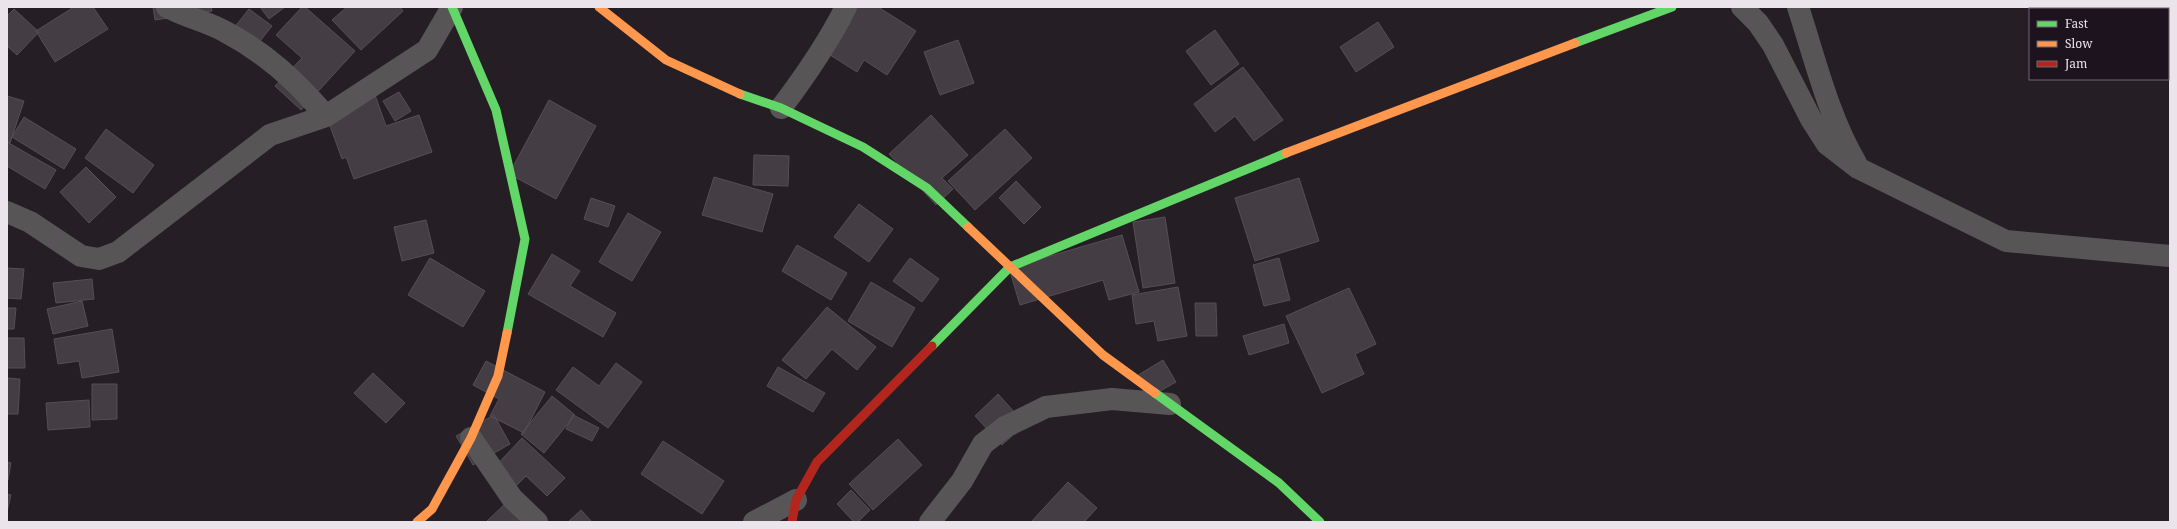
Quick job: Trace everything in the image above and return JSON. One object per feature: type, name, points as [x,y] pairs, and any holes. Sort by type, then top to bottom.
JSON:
[{"type":"street","points":[[167,7],[223,30],[256,50],[294,80],[326,116]]},
{"type":"street","points":[[7,212],[30,222],[81,256],[99,259],[118,252],[270,135],[326,116],[427,50],[452,7]]},
{"type":"street","points":[[417,522],[432,509],[471,438],[498,376],[525,239],[496,110],[452,7]]},
{"type":"street","points":[[599,7],[666,60],[727,89],[781,108],[863,147],[927,188],[1103,355],[1279,484],[1320,522]]},
{"type":"street","points":[[781,108],[818,58],[846,7]]},
{"type":"street","points":[[792,522],[796,500],[817,462],[1010,267],[1307,144],[1672,7]]},
{"type":"street","points":[[1742,7],[1758,23],[1773,45],[1811,119],[1827,144],[1858,168],[2006,241],[2170,256]]},
{"type":"street","points":[[1798,7],[1825,93],[1848,149],[1858,168]]},
{"type":"street","points":[[930,522],[962,481],[983,444],[1004,427],[1046,407],[1112,399],[1170,404]]},
{"type":"street","points":[[471,438],[512,498],[537,522]]},
{"type":"street","points":[[754,522],[796,500]]},
{"type":"building","points":[[74,7],[93,7],[108,29],[55,62],[36,31]]},
{"type":"building","points":[[153,7],[211,7],[212,11],[155,20]]},
{"type":"building","points":[[260,7],[285,7],[269,19]]},
{"type":"building","points":[[302,7],[305,7],[355,51],[301,110],[275,86],[302,58],[276,35]]},
{"type":"building","points":[[347,7],[400,7],[403,11],[361,50],[332,20]]},
{"type":"building","points":[[856,7],[878,7],[916,31],[887,75],[864,60],[857,72],[827,53]]},
{"type":"building","points":[[14,9],[39,32],[17,55],[7,46],[7,16]]},
{"type":"building","points":[[249,9],[272,26],[249,55],[226,38]]},
{"type":"building","points":[[1378,22],[1394,47],[1356,72],[1340,47]]},
{"type":"building","points":[[1215,30],[1239,64],[1211,85],[1186,51]]},
{"type":"building","points":[[958,40],[974,83],[940,95],[924,52]]},
{"type":"building","points":[[1243,67],[1283,120],[1254,141],[1235,116],[1215,132],[1194,104]]},
{"type":"building","points":[[399,92],[411,111],[395,121],[383,101]]},
{"type":"building","points":[[375,95],[386,126],[419,115],[432,152],[354,179],[346,157],[342,159],[325,112]]},
{"type":"building","points":[[7,96],[24,101],[10,143],[7,142]]},
{"type":"building","points":[[549,100],[596,126],[556,199],[509,174]]},
{"type":"building","points":[[931,115],[968,155],[942,178],[953,189],[936,205],[889,154]]},
{"type":"building","points":[[24,117],[76,149],[64,169],[12,137]]},
{"type":"building","points":[[106,129],[154,165],[133,193],[85,158]]},
{"type":"building","points":[[1005,129],[1032,158],[975,210],[948,181]]},
{"type":"building","points":[[7,142],[56,170],[45,189],[7,166]]},
{"type":"building","points":[[754,155],[789,156],[788,186],[753,185]]},
{"type":"building","points":[[86,167],[116,197],[89,223],[60,192]]},
{"type":"building","points":[[714,177],[773,194],[762,232],[702,215]]},
{"type":"building","points":[[1299,178],[1319,241],[1255,261],[1235,198]]},
{"type":"building","points":[[1016,181],[1041,207],[1024,224],[999,198]]},
{"type":"building","points":[[591,198],[615,206],[608,227],[584,219]]},
{"type":"building","points":[[859,204],[893,229],[869,262],[834,237]]},
{"type":"building","points":[[628,213],[661,232],[632,281],[599,262]]},
{"type":"building","points":[[1165,217],[1175,283],[1143,288],[1133,222]]},
{"type":"building","points":[[426,220],[434,253],[402,261],[394,227]]},
{"type":"building","points":[[1122,235],[1139,292],[1109,300],[1103,280],[1020,305],[1009,268]]},
{"type":"building","points":[[797,245],[847,273],[831,300],[782,271]]},
{"type":"building","points":[[552,254],[580,271],[570,286],[616,313],[603,337],[528,294]]},
{"type":"building","points":[[430,258],[485,291],[463,327],[408,295]]},
{"type":"building","points":[[910,258],[939,279],[922,302],[893,281]]},
{"type":"building","points":[[1279,258],[1290,300],[1264,306],[1253,265]]},
{"type":"building","points":[[7,268],[24,269],[21,299],[7,298]]},
{"type":"building","points":[[92,279],[94,299],[56,303],[53,283]]},
{"type":"building","points":[[871,282],[915,308],[892,347],[848,321]]},
{"type":"building","points":[[1178,287],[1187,336],[1158,341],[1154,321],[1136,324],[1132,295]]},
{"type":"building","points":[[1349,288],[1376,344],[1355,354],[1364,374],[1322,393],[1286,316]]},
{"type":"building","points":[[82,301],[88,326],[53,334],[47,309]]},
{"type":"building","points":[[1195,303],[1216,303],[1217,336],[1196,336]]},
{"type":"building","points":[[827,307],[876,347],[857,370],[832,349],[806,379],[782,360]]},
{"type":"building","points":[[7,308],[16,308],[14,329],[7,329]]},
{"type":"building","points":[[1284,324],[1289,343],[1249,355],[1243,336]]},
{"type":"building","points":[[112,329],[119,372],[82,378],[79,361],[58,364],[54,339]]},
{"type":"building","points":[[7,338],[24,338],[25,368],[7,368]]},
{"type":"building","points":[[1163,360],[1176,382],[1148,398],[1135,377]]},
{"type":"building","points":[[486,361],[545,392],[524,433],[490,416],[499,399],[473,385]]},
{"type":"building","points":[[616,363],[642,382],[608,428],[556,390],[573,367],[599,386]]},
{"type":"building","points":[[778,367],[825,393],[813,412],[767,386]]},
{"type":"building","points":[[373,373],[405,403],[386,423],[354,393]]},
{"type":"building","points":[[7,378],[20,379],[18,414],[7,414]]},
{"type":"building","points":[[92,384],[117,384],[117,419],[92,420]]},
{"type":"building","points":[[998,394],[1025,424],[1002,445],[975,416]]},
{"type":"building","points":[[552,396],[575,415],[544,453],[521,434]]},
{"type":"building","points":[[89,400],[90,427],[48,430],[46,403]]},
{"type":"building","points":[[494,415],[510,444],[473,465],[456,436]]},
{"type":"building","points":[[573,415],[599,428],[592,441],[566,429]]},
{"type":"building","points":[[522,438],[565,478],[547,496],[526,476],[512,490],[491,471]]},
{"type":"building","points":[[898,439],[922,465],[873,510],[849,484]]},
{"type":"building","points":[[663,441],[724,481],[702,514],[641,474]]},
{"type":"building","points":[[7,462],[11,463],[8,480],[7,480]]},
{"type":"building","points":[[1068,482],[1097,508],[1084,522],[1031,522]]},
{"type":"building","points":[[851,490],[870,510],[858,522],[854,522],[837,504]]},
{"type":"building","points":[[7,494],[11,495],[7,512]]},
{"type":"building","points":[[506,503],[523,522],[486,522]]},
{"type":"building","points":[[581,510],[592,522],[568,522]]},
{"type":"traffic: fast","points":[[452,7],[496,110],[525,239],[507,333]]},
{"type":"traffic: fast","points":[[1575,43],[1672,7]]},
{"type":"traffic: fast","points":[[740,94],[781,108],[863,147],[927,188],[968,227]]},
{"type":"traffic: fast","points":[[932,346],[1010,267],[1286,153]]},
{"type":"traffic: fast","points":[[1155,393],[1279,483],[1320,522]]},
{"type":"traffic: slow","points":[[599,7],[666,60],[740,94]]},
{"type":"traffic: slow","points":[[1286,153],[1575,43]]},
{"type":"traffic: slow","points":[[968,227],[1103,355],[1155,393]]},
{"type":"traffic: slow","points":[[417,522],[432,509],[471,438],[498,376],[507,333]]},
{"type":"traffic: jam","points":[[792,522],[796,500],[817,462],[932,346]]}]
